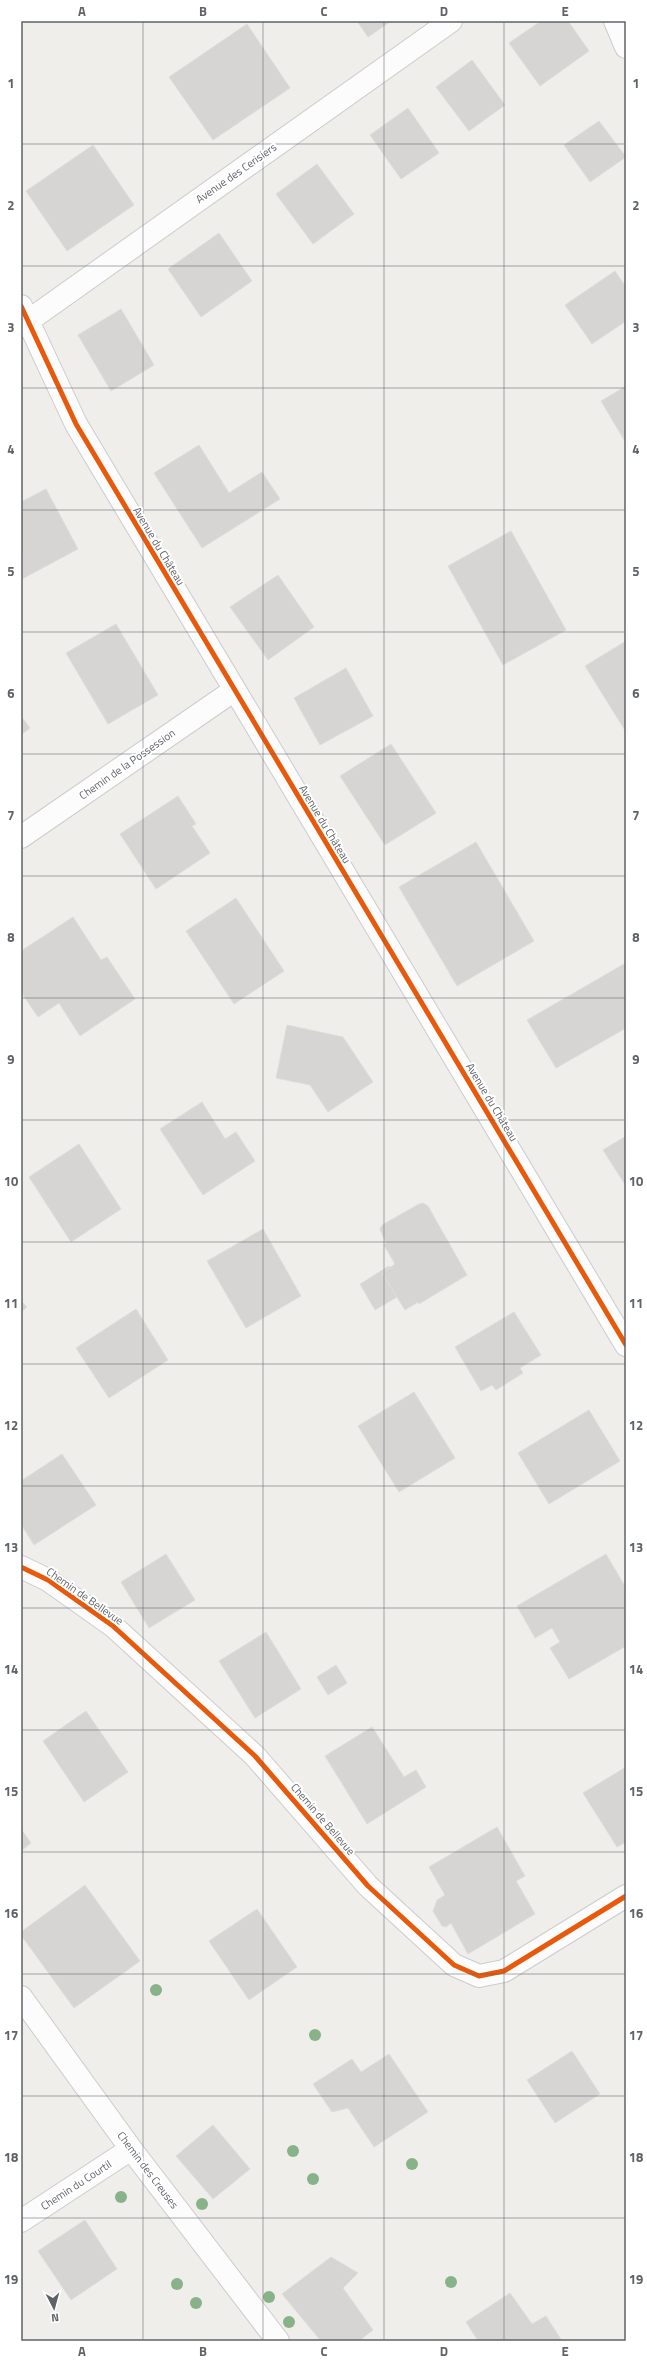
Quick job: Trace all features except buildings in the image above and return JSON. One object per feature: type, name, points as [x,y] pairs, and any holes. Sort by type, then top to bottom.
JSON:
[{"type":"street","name":"Avenue des Cerisiers","points":[[23,318],[451,21]]},
{"type":"street","points":[[615,21],[626,47]]},
{"type":"street","name":"Avenue du Château","points":[[23,318],[76,424],[233,691],[626,1345]]},
{"type":"street","name":"Chemin de la Possession","points":[[21,837],[233,691]]},
{"type":"street","name":"Chemin de Bellevue","points":[[21,1567],[48,1580],[113,1626],[250,1751],[368,1886],[454,1966],[479,1976],[504,1971],[626,1896]]},
{"type":"street","name":"Chemin des Creuses","points":[[21,1997],[131,2149],[278,2341]]},
{"type":"street","name":"Chemin du Courtil","points":[[21,2221],[131,2149]]},
{"type":"cycle path","points":[[21,306],[76,424],[626,1345]]},
{"type":"cycle path","points":[[21,1567],[48,1580],[113,1626],[255,1756],[368,1886],[454,1965],[479,1976],[504,1971],[626,1896]]}]
